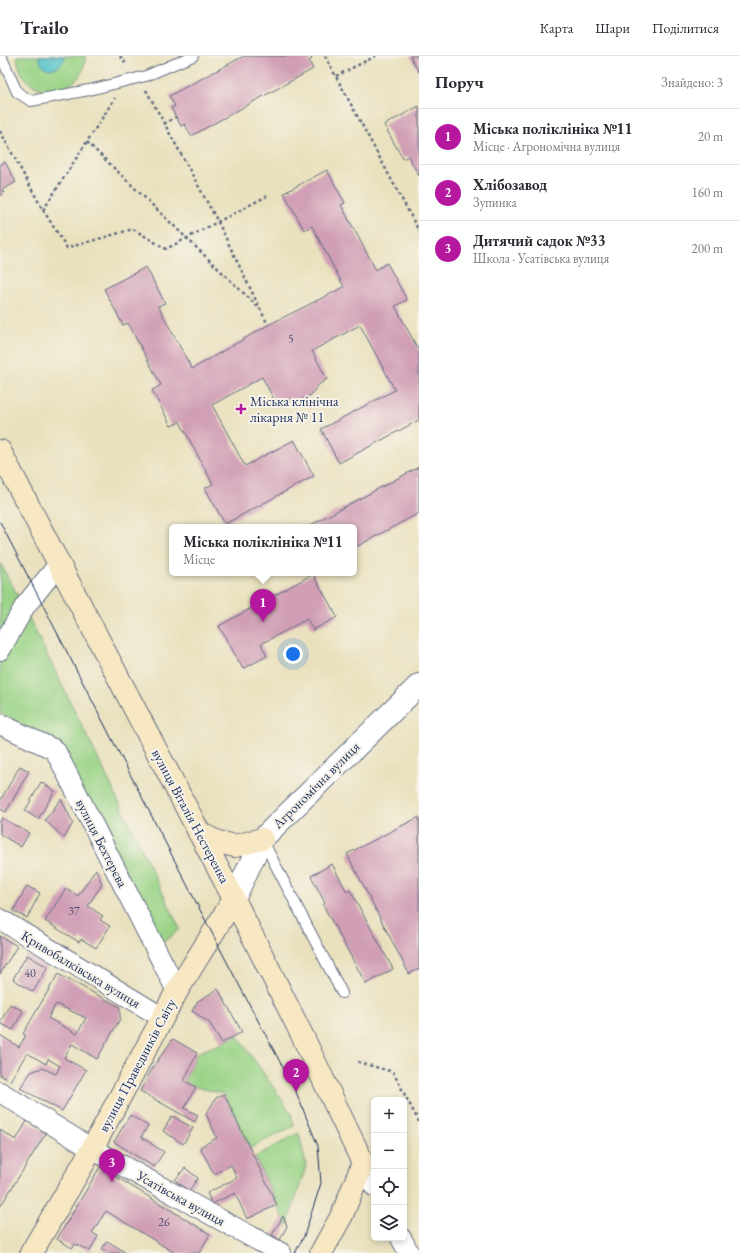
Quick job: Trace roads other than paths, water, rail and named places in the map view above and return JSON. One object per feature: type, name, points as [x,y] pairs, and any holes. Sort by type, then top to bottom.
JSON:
[{"type":"main road","name":"вулиця Віталія Нестеренка","points":[[0,451],[234,899],[302,1035],[363,1164]]},
{"type":"main road","points":[[199,833],[218,842],[235,846],[262,839]]},
{"type":"main road","name":"вулиця Праведників Світу","points":[[31,1253],[92,1149],[177,991],[234,899]]},
{"type":"main road","points":[[321,1253],[342,1215],[363,1164]]},
{"type":"street","points":[[0,650],[25,606],[59,564]]},
{"type":"street","name":"Агрономічна вулиця","points":[[234,899],[262,839],[419,684]]},
{"type":"street","name":"вулиця Бехтерєва","points":[[0,724],[55,750],[177,991]]},
{"type":"street","name":"Кривобалківська вулиця","points":[[0,919],[162,1018]]},
{"type":"street","name":"Усатівська вулиця","points":[[0,1092],[92,1149],[281,1253]]},
{"type":"street","name":"вулиця Віталія Нестеренка","points":[[363,1164],[371,1180]]},
{"type":"street","points":[[403,1241],[409,1253]]},
{"type":"lane","points":[[1,56],[17,92],[31,101],[89,90],[140,78],[193,56]]},
{"type":"lane","points":[[262,839],[342,993]]},
{"type":"water","points":[[39,56],[65,56],[60,65],[51,69],[43,66]]},
{"type":"tram line","points":[[0,522],[229,966],[296,1092],[318,1146],[321,1183],[304,1236],[295,1253]]},
{"type":"place","name":"Міська клінічна лікарня № 11","points":[[241,409]]},
{"type":"place","name":"Міська поліклініка №11","points":[[263,622]]},
{"type":"place","name":"Хлібозавод","points":[[296,1092]]},
{"type":"place","name":"Дитячий садок №33","points":[[112,1182]]}]
